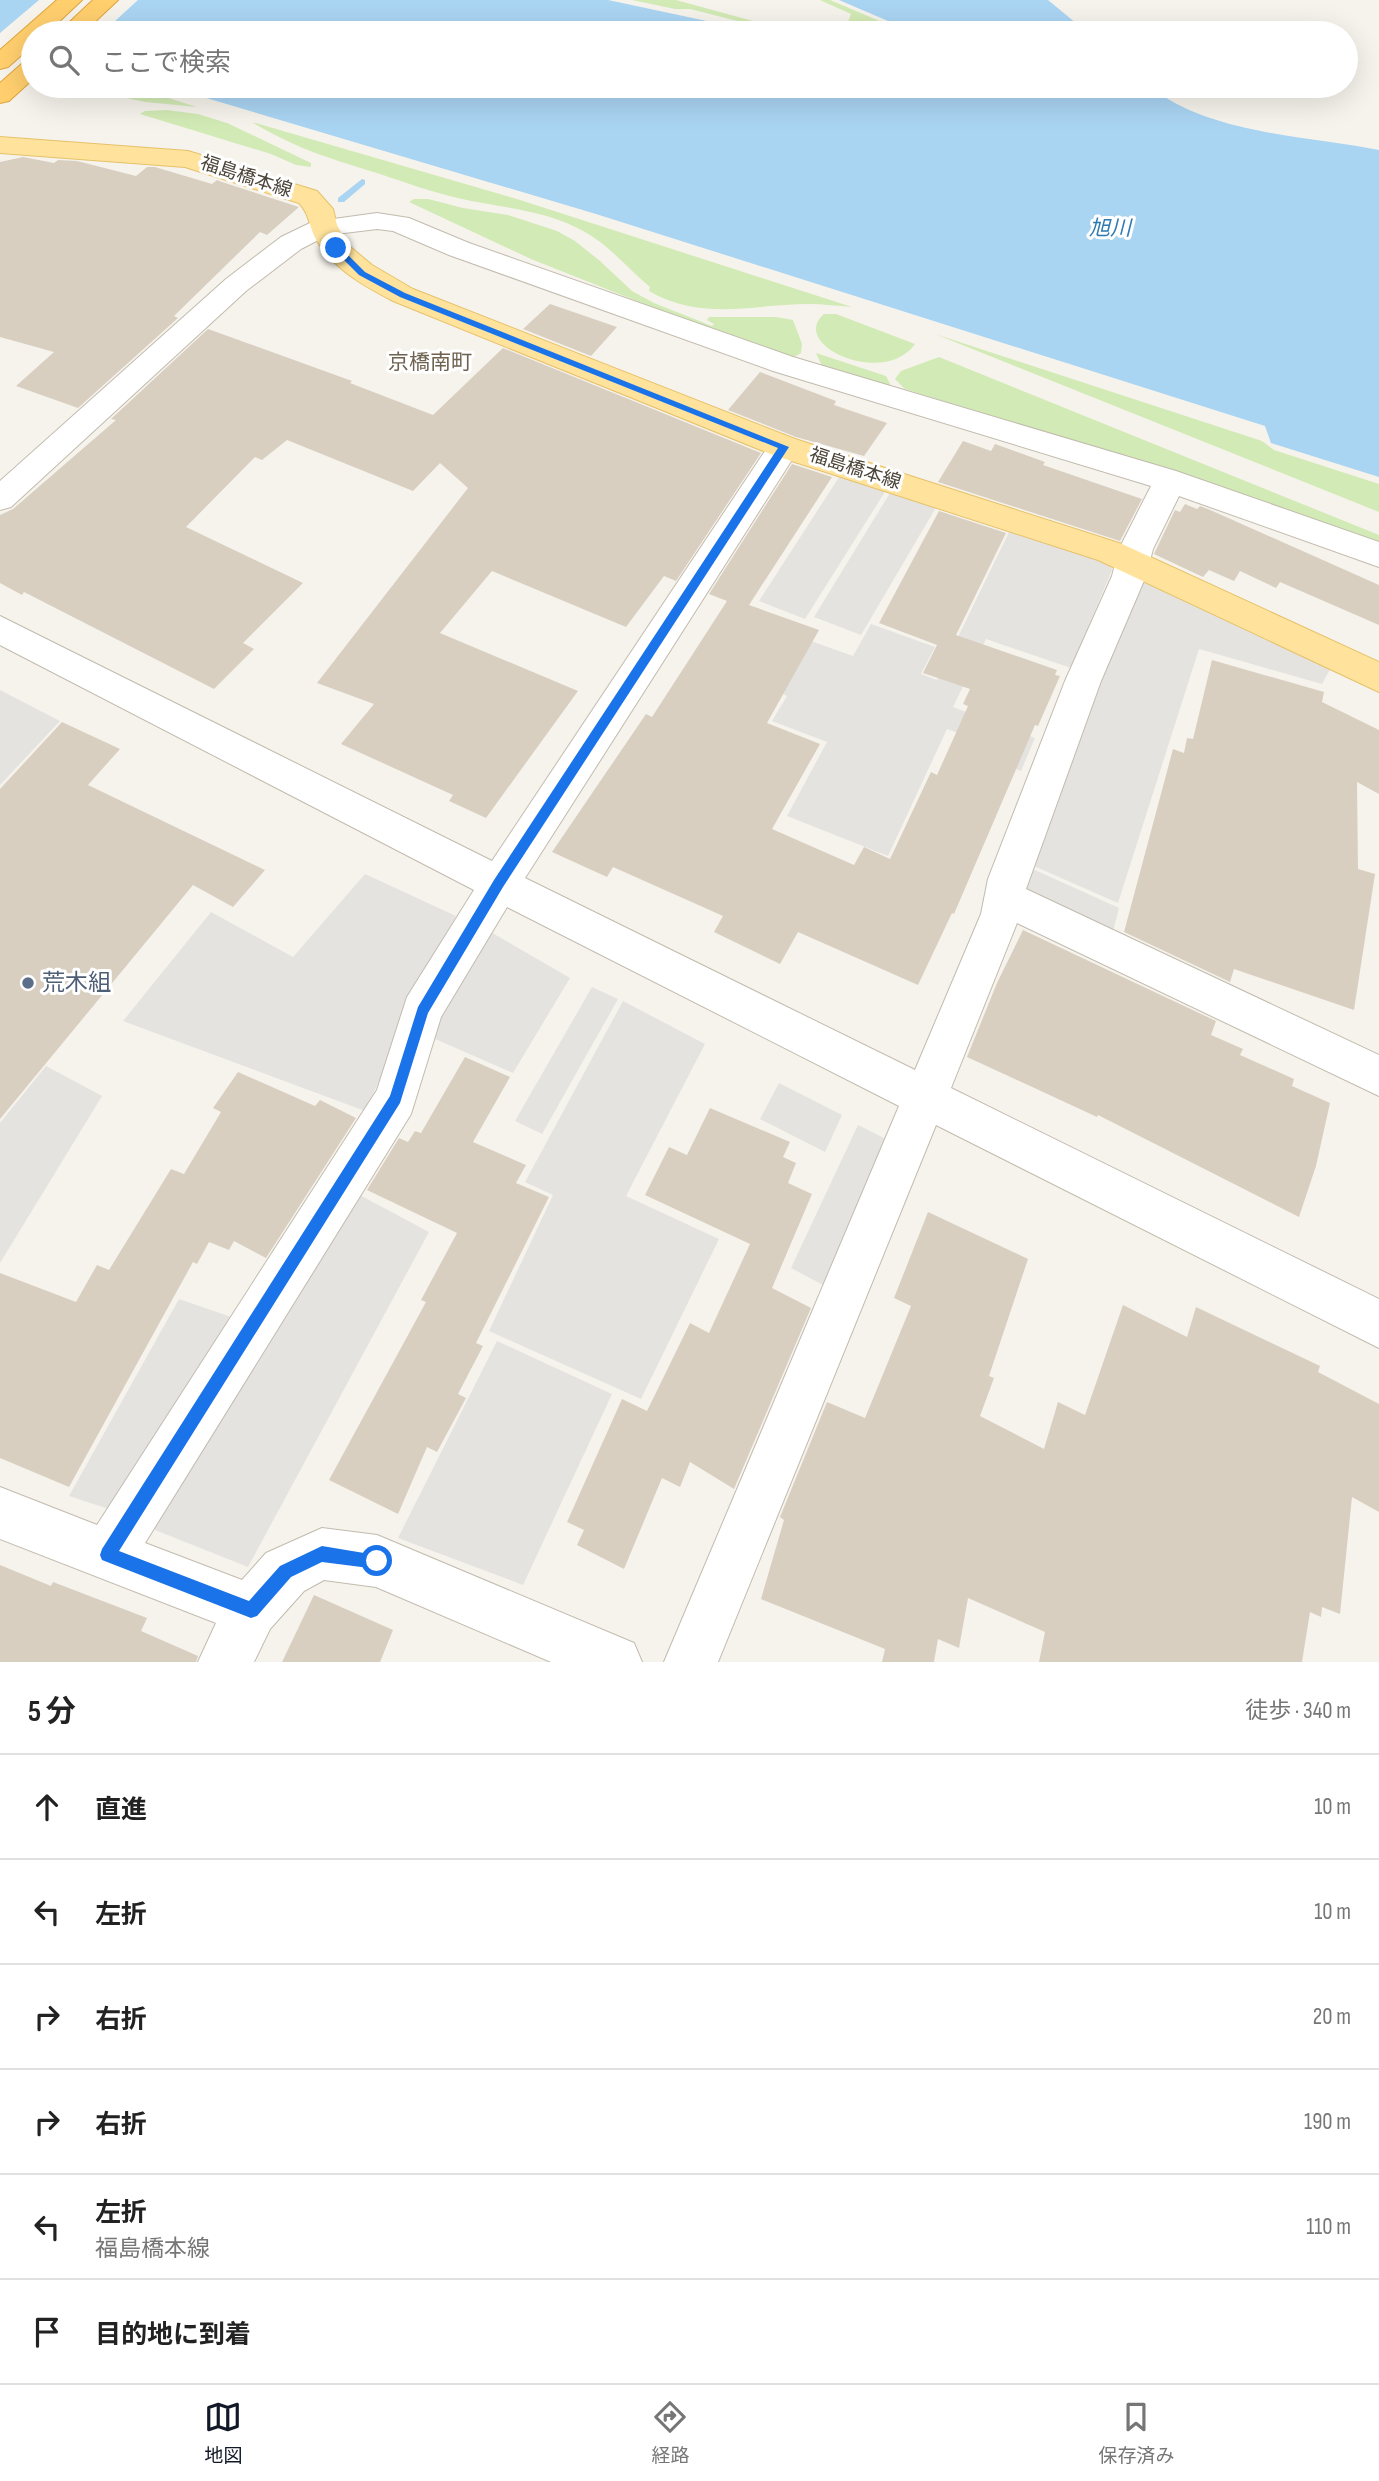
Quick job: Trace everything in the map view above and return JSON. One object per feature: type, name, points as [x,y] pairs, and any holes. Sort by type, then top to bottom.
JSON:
[{"type":"highway","points":[[47,21],[71,0]]},
{"type":"highway","points":[[83,21],[107,0]]},
{"type":"highway","points":[[0,62],[21,44]]},
{"type":"highway","points":[[2,94],[21,77]]},
{"type":"main road","name":"福島橋本線","points":[[0,145],[188,159],[308,197],[320,209],[322,228],[336,248],[362,273],[402,295],[784,447],[1110,552],[1379,677]]},
{"type":"street","points":[[0,499],[236,285],[291,243],[322,228],[376,221],[399,224],[460,249],[783,364],[1170,481],[1379,555]]},
{"type":"street","points":[[108,1555],[396,1099],[422,1011],[499,884],[784,447]]},
{"type":"street","points":[[691,1662],[1005,898],[1008,879],[1136,549],[1170,481]]},
{"type":"street","points":[[0,629],[499,884],[926,1095],[1379,1324]]},
{"type":"street","points":[[1005,898],[1379,1076]]},
{"type":"street","points":[[0,1513],[251,1610]]},
{"type":"street","points":[[225,1662],[251,1610],[285,1572],[322,1554],[377,1561],[615,1662]]},
{"type":"green space","points":[[632,0],[676,0],[753,21],[738,21],[690,9],[675,9]]},
{"type":"green space","points":[[820,0],[830,0],[880,21],[848,21],[851,14]]},
{"type":"green space","points":[[127,98],[168,98],[197,107]]},
{"type":"green space","points":[[167,110],[198,114],[227,123],[311,163],[311,167],[296,165],[271,154],[140,114],[145,111]]},
{"type":"green space","points":[[252,122],[517,199],[852,307],[809,304],[708,309],[669,300],[649,291],[650,287],[594,238],[556,219],[421,188],[314,152]]},
{"type":"green space","points":[[414,199],[428,199],[508,215],[557,231],[600,261],[632,291],[654,303],[712,326],[714,324],[707,320],[709,317],[776,317],[793,320],[802,344],[801,353],[794,357],[687,321],[531,259],[409,202]]},
{"type":"green space","points":[[824,314],[836,314],[915,344],[901,357],[883,362],[863,362],[844,357],[829,349],[819,338],[816,326]]},
{"type":"green space","points":[[935,334],[1262,441],[1274,450],[1379,484],[1379,512]]},
{"type":"green space","points":[[816,353],[886,376],[891,386],[822,366]]},
{"type":"green space","points":[[939,357],[1379,535],[1379,546],[1103,451],[905,389],[895,379],[901,371]]},
{"type":"shaded area","points":[[843,471],[888,487],[805,619],[759,601]]},
{"type":"shaded area","points":[[893,488],[938,504],[861,635],[814,617]]},
{"type":"shaded area","points":[[1012,526],[1108,557],[1112,570],[1071,668],[986,639],[953,707],[1035,738],[1021,771],[992,760],[997,747],[947,729],[888,856],[787,816],[827,742],[772,721],[787,696],[775,690],[805,639],[853,656],[871,624],[935,647],[921,674],[937,680]]},
{"type":"shaded area","points":[[1137,578],[1333,664],[1322,684],[1199,649],[1118,903],[1027,863]]},
{"type":"shaded area","points":[[0,690],[60,721],[0,785]]},
{"type":"shaded area","points":[[1026,866],[1119,908],[1111,939],[1015,892]]},
{"type":"shaded area","points":[[365,874],[456,916],[407,1006],[388,1061],[365,1111],[123,1021],[211,912],[293,957]]},
{"type":"shaded area","points":[[489,931],[570,978],[513,1073],[426,1035]]},
{"type":"shaded area","points":[[592,987],[618,999],[542,1134],[515,1121]]},
{"type":"shaded area","points":[[623,1001],[705,1044],[626,1196],[719,1239],[641,1399],[489,1331],[553,1195],[525,1182]]},
{"type":"shaded area","points":[[46,1066],[102,1096],[0,1263],[0,1123]]},
{"type":"shaded area","points":[[779,1083],[842,1115],[825,1152],[760,1119]]},
{"type":"shaded area","points":[[858,1125],[890,1141],[825,1286],[791,1268]]},
{"type":"shaded area","points":[[354,1192],[429,1232],[248,1567],[145,1526]]},
{"type":"shaded area","points":[[179,1299],[240,1320],[115,1511],[69,1496]]},
{"type":"shaded area","points":[[497,1341],[612,1394],[523,1585],[398,1538]]},
{"type":"water","points":[[0,0],[608,0],[707,21],[21,21],[21,34],[0,36]]},
{"type":"water","points":[[839,0],[1048,0],[1073,21],[888,21]]},
{"type":"water","name":"旭川","points":[[206,98],[1167,98],[1229,124],[1379,150],[1379,477],[1271,443],[1265,426],[596,214]]},
{"type":"pier","points":[[39,0],[138,0],[115,21],[21,21],[21,45],[0,39],[0,33]]},
{"type":"building","points":[[23,157],[54,163],[58,160],[77,161],[136,176],[147,167],[155,167],[212,184],[217,180],[299,207],[267,235],[260,232],[174,316],[178,318],[78,408],[16,386],[54,352],[0,337],[0,162]]},
{"type":"building","points":[[550,304],[617,327],[591,356],[523,329]]},
{"type":"building","points":[[208,329],[352,381],[350,383],[433,415],[503,348],[761,453],[676,581],[664,576],[626,627],[492,571],[440,633],[578,691],[486,818],[449,801],[453,795],[341,744],[374,704],[317,683],[468,488],[440,463],[413,491],[287,440],[262,460],[255,457],[186,527],[303,583],[243,643],[254,649],[214,689],[24,592],[22,595],[0,583],[0,515],[13,509],[116,420],[111,419]]},
{"type":"building","points":[[760,372],[836,401],[834,405],[887,423],[864,456],[796,437],[728,410]]},
{"type":"building","points":[[963,441],[991,451],[995,444],[1045,462],[1043,465],[1142,499],[1120,541],[938,482]]},
{"type":"building","points":[[792,464],[832,477],[749,605],[819,630],[767,723],[820,744],[772,829],[854,865],[864,847],[890,859],[931,772],[937,775],[968,706],[963,704],[970,689],[923,673],[937,645],[879,623],[939,511],[1006,533],[956,635],[1057,670],[1055,675],[1060,676],[1038,726],[1035,725],[954,914],[952,913],[918,985],[798,932],[780,964],[714,932],[723,916],[613,867],[607,877],[552,852],[646,714],[652,717],[727,601],[709,594]]},
{"type":"building","points":[[1185,504],[1197,509],[1200,506],[1208,509],[1379,585],[1379,625],[1280,582],[1276,588],[1240,571],[1234,581],[1209,570],[1203,577],[1154,554],[1175,510],[1180,512]]},
{"type":"building","points":[[1212,660],[1324,692],[1322,702],[1379,730],[1379,794],[1357,782],[1358,869],[1375,874],[1354,1010],[1234,969],[1230,982],[1124,932],[1173,749],[1184,753],[1187,738],[1193,739]]},
{"type":"building","points":[[62,722],[120,749],[88,785],[265,870],[233,907],[193,885],[0,1119],[0,789]]},
{"type":"building","points":[[1023,930],[1216,1021],[1211,1035],[1243,1049],[1240,1055],[1294,1079],[1292,1086],[1330,1103],[1316,1166],[1299,1217],[1098,1115],[1097,1117],[967,1057],[997,983]]},
{"type":"building","points":[[465,1057],[510,1077],[473,1142],[526,1165],[516,1183],[549,1197],[476,1343],[483,1346],[458,1394],[466,1398],[437,1452],[427,1447],[398,1514],[329,1480],[426,1302],[421,1300],[457,1233],[367,1190],[399,1138],[408,1142],[415,1131],[421,1133]]},
{"type":"building","points":[[238,1072],[315,1106],[320,1100],[356,1118],[266,1258],[234,1241],[229,1250],[209,1242],[197,1264],[193,1262],[69,1487],[0,1458],[0,1273],[76,1302],[97,1265],[109,1270],[171,1169],[184,1174],[221,1112],[213,1108]]},
{"type":"building","points":[[710,1108],[790,1142],[783,1157],[796,1163],[788,1183],[812,1194],[772,1288],[811,1308],[734,1489],[690,1462],[680,1487],[662,1478],[624,1569],[577,1545],[584,1530],[567,1522],[622,1399],[647,1411],[690,1323],[709,1333],[750,1244],[645,1195],[669,1147],[687,1155]]},
{"type":"building","points":[[928,1212],[1028,1259],[989,1376],[994,1378],[980,1416],[1044,1449],[1058,1402],[1085,1415],[1123,1305],[1187,1337],[1196,1307],[1320,1366],[1318,1372],[1379,1404],[1379,1512],[1352,1497],[1340,1614],[1322,1607],[1321,1617],[1310,1612],[1302,1662],[1039,1662],[1045,1632],[968,1598],[959,1648],[938,1639],[934,1662],[882,1662],[885,1649],[761,1599],[784,1520],[780,1517],[827,1402],[865,1418],[911,1306],[894,1298]]},
{"type":"building","points":[[0,1565],[51,1586],[53,1582],[147,1618],[141,1631],[198,1656],[196,1662],[0,1662]]},
{"type":"building","points":[[314,1595],[393,1630],[380,1662],[282,1662]]},
{"type":"waterway","points":[[341,200],[362,182]]},
{"type":"place","name":"荒木組","points":[[28,983]]},
{"type":"district","name":"京橋南町","points":[[430,362]]},
{"type":"route","points":[[336,248],[362,273],[402,295],[784,447],[499,884],[422,1011],[396,1099],[108,1555],[251,1610],[285,1572],[322,1554],[377,1561]]}]
